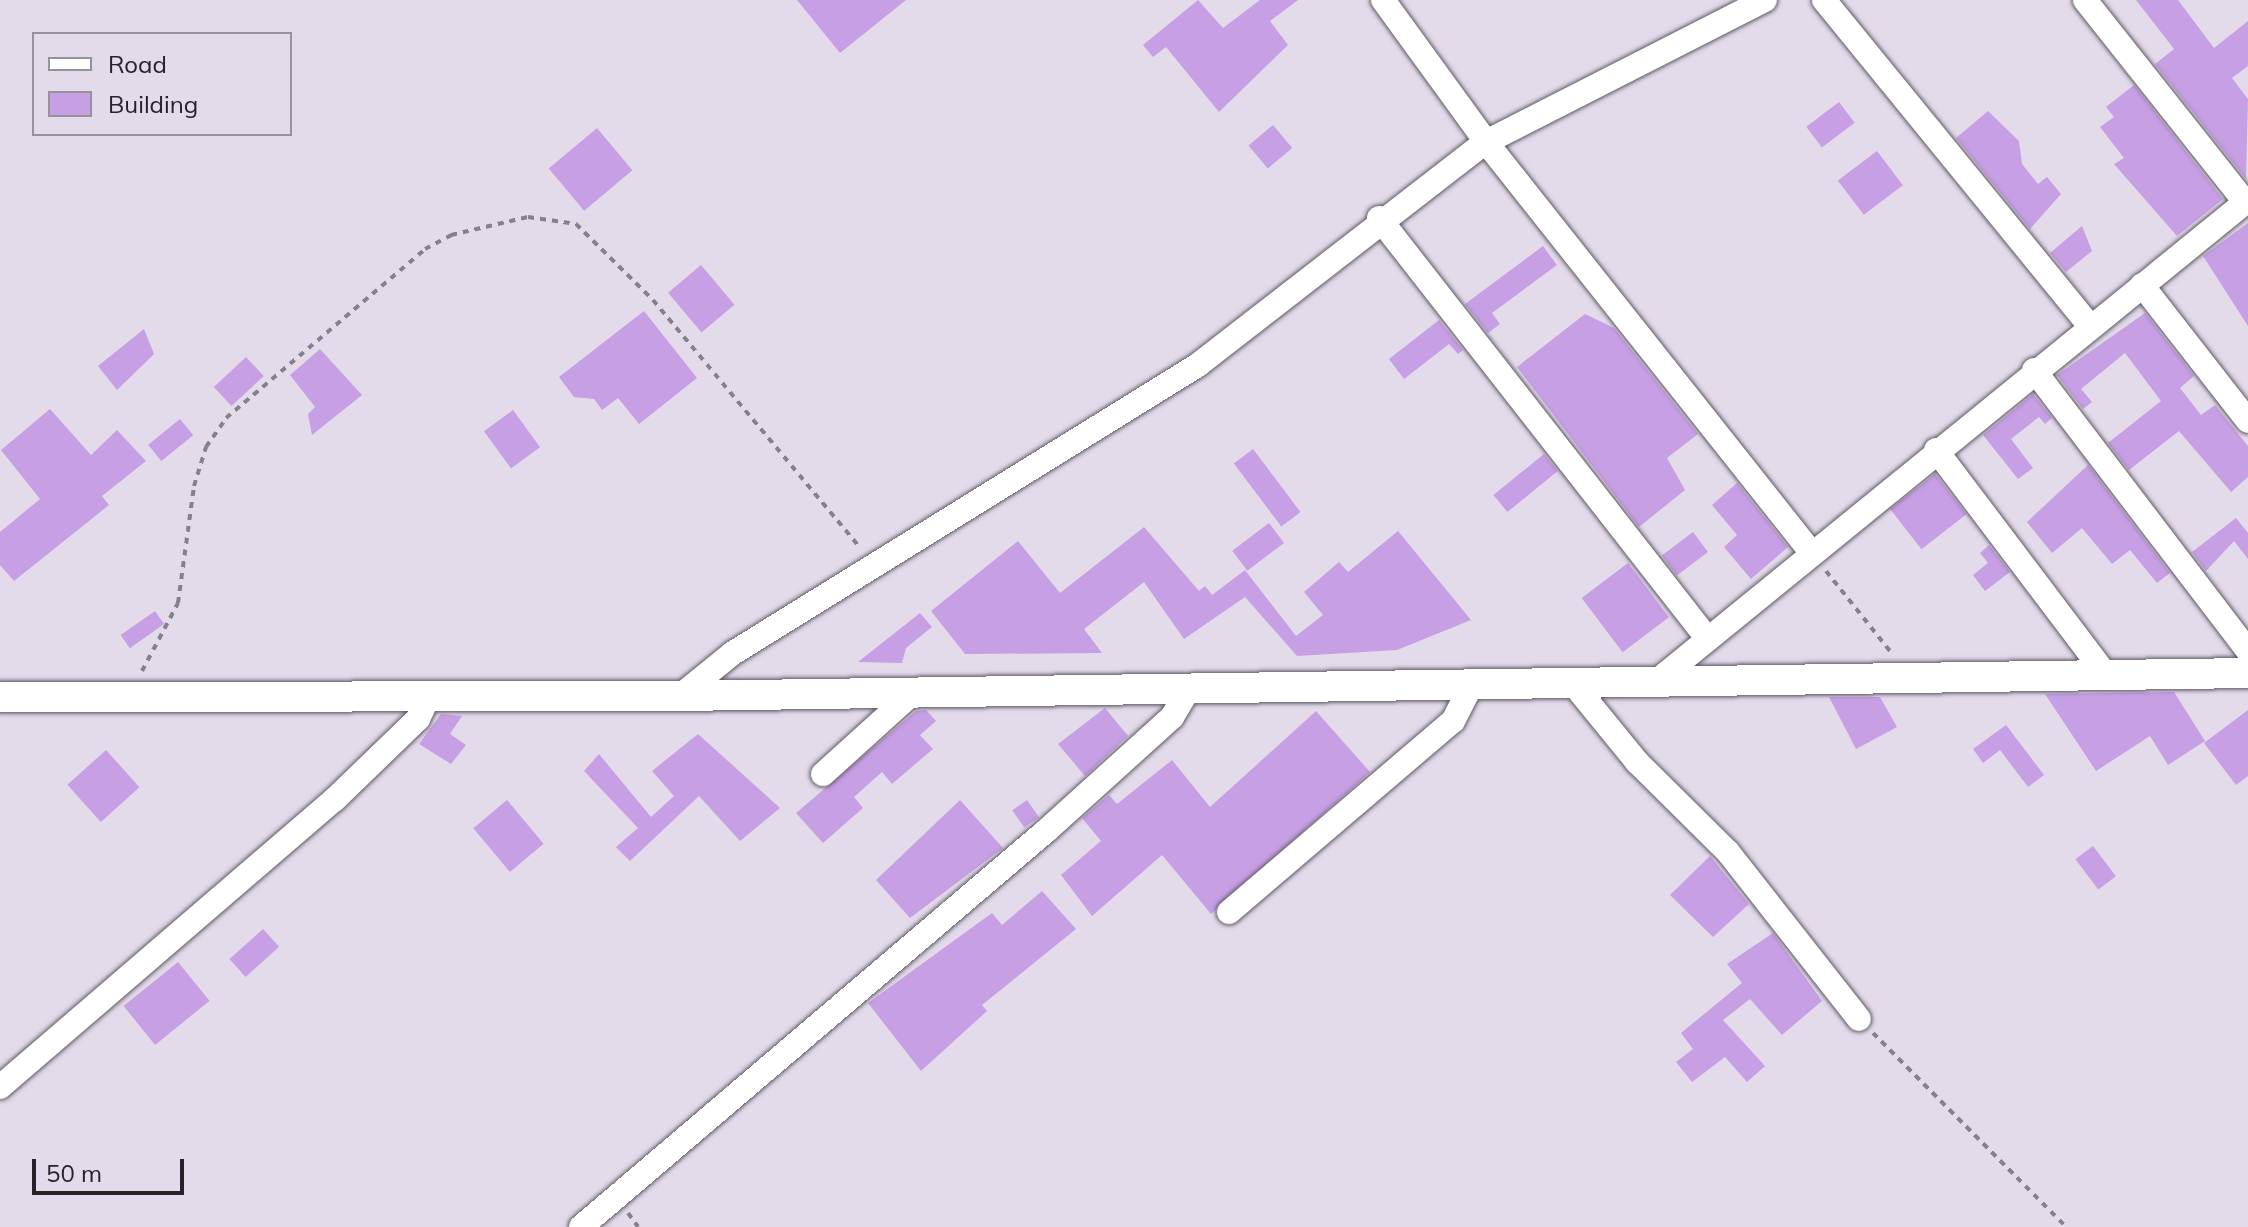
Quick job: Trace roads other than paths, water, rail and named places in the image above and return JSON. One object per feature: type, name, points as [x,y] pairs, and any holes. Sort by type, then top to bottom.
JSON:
[{"type":"street","points":[[1383,0],[1486,142],[1810,551]]},
{"type":"street","points":[[680,696],[733,653],[1198,365],[1379,218],[1486,142],[1765,0]]},
{"type":"street","points":[[1824,0],[2090,326]]},
{"type":"street","points":[[1658,680],[1810,551],[2246,201],[2085,0]]},
{"type":"street","points":[[1379,218],[1707,638]]},
{"type":"street","points":[[2142,285],[2248,421]]},
{"type":"street","points":[[2034,370],[2248,651]]},
{"type":"street","points":[[1936,450],[2106,675]]},
{"type":"street","points":[[0,697],[125,700],[680,696],[2248,673]]},
{"type":"street","points":[[1571,681],[1637,762],[1728,852],[1859,1019]]},
{"type":"street","points":[[1229,912],[1453,721],[1472,684]]},
{"type":"street","points":[[581,1227],[1046,831],[1172,717],[1189,689]]},
{"type":"street","points":[[823,774],[915,691]]},
{"type":"street","points":[[0,1087],[334,800],[418,719],[428,698]]}]
